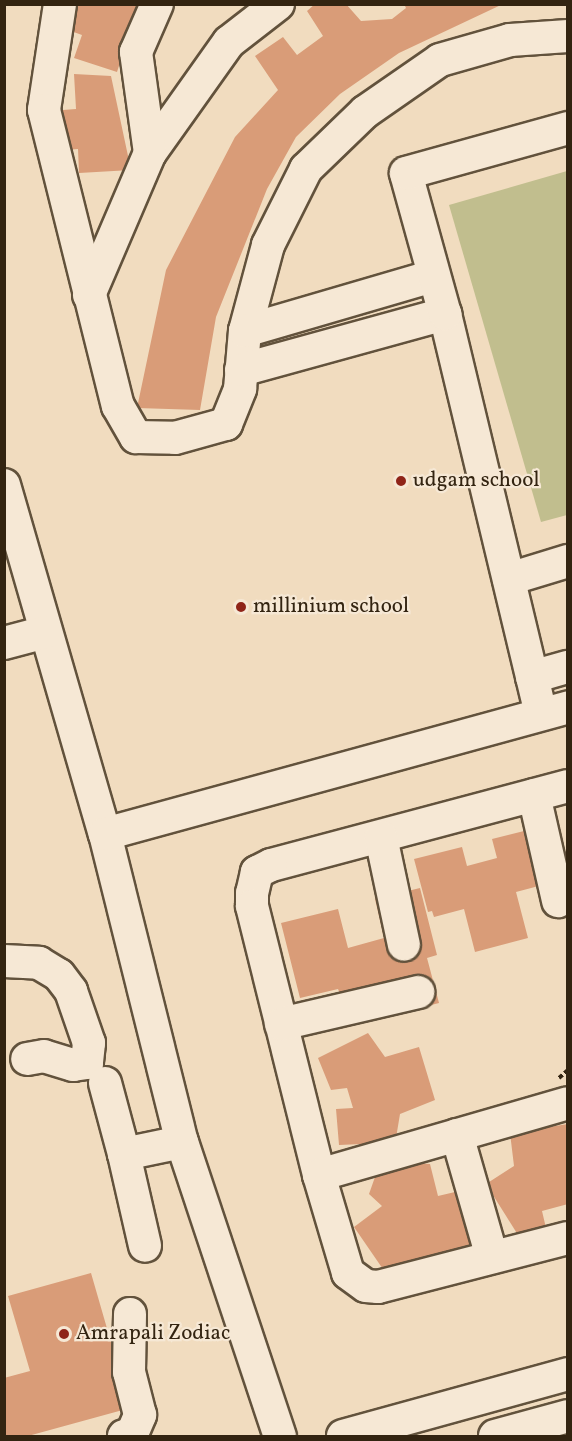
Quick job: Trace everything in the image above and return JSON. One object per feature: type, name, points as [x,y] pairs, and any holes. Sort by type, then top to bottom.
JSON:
[{"type":"street","points":[[60,4],[44,110],[118,406],[136,437],[175,438],[226,424],[240,389],[244,331],[268,246],[306,169],[365,111],[441,60],[510,40],[567,36]]},
{"type":"street","points":[[150,153],[136,52],[157,4]]},
{"type":"street","points":[[90,295],[150,153],[229,42],[278,4]]},
{"type":"street","points":[[105,834],[554,710],[532,677],[445,314],[406,173],[567,128]]},
{"type":"street","points":[[244,331],[433,276]]},
{"type":"street","points":[[241,370],[445,314]]},
{"type":"street","points":[[4,484],[105,834],[182,1142],[280,1437]]},
{"type":"street","points":[[509,579],[567,561]]},
{"type":"street","points":[[4,643],[46,632]]},
{"type":"street","points":[[532,677],[567,667]]},
{"type":"street","points":[[567,786],[257,872],[252,906],[343,1264],[366,1286],[378,1287],[567,1238]]},
{"type":"street","points":[[534,795],[558,901]]},
{"type":"street","points":[[381,837],[404,945]]},
{"type":"street","points":[[4,961],[39,963],[59,975],[71,991],[90,1043],[87,1063],[73,1065],[44,1056],[27,1059]]},
{"type":"street","points":[[281,1024],[418,992]]},
{"type":"street","points":[[105,1083],[145,1246]]},
{"type":"street","points":[[320,1175],[457,1135],[562,1091]]},
{"type":"street","points":[[457,1135],[492,1257]]},
{"type":"street","points":[[124,1154],[182,1142]]},
{"type":"street","points":[[124,1437],[132,1434],[140,1415],[129,1372],[130,1314]]},
{"type":"street","points":[[343,1437],[567,1374]]},
{"type":"street","points":[[495,1437],[567,1416]]},
{"type":"path","points":[[562,1091],[567,1070]]},
{"type":"shaded area","points":[[567,171],[567,515],[541,522],[449,205]]},
{"type":"building","points":[[77,4],[139,4],[117,72],[74,58],[82,35],[68,30]]},
{"type":"building","points":[[315,4],[346,4],[361,21],[392,19],[406,8],[404,4],[503,4],[399,53],[340,94],[296,137],[267,189],[216,317],[200,410],[137,408],[166,270],[235,137],[278,90],[255,56],[283,37],[297,55],[323,36],[307,11]]},
{"type":"building","points":[[74,74],[111,76],[131,170],[79,173],[78,149],[65,150],[63,110],[76,109]]},
{"type":"building","points":[[536,828],[550,883],[516,892],[528,938],[475,952],[464,909],[434,917],[432,911],[428,912],[414,859],[462,847],[467,866],[497,858],[492,839]]},
{"type":"building","points":[[420,888],[437,955],[427,958],[439,1003],[353,1025],[338,989],[300,998],[281,923],[338,909],[348,948],[384,938],[375,899]]},
{"type":"building","points":[[368,1033],[385,1057],[419,1047],[435,1100],[400,1114],[396,1138],[384,1143],[339,1145],[336,1109],[353,1108],[347,1088],[331,1090],[318,1058]]},
{"type":"building","points":[[568,1124],[568,1204],[542,1211],[546,1228],[518,1235],[486,1184],[514,1166],[510,1133]]},
{"type":"building","points":[[413,1163],[430,1164],[438,1196],[455,1192],[477,1244],[387,1275],[354,1227],[382,1206],[369,1194],[375,1177]]},
{"type":"building","name":"Amrapali Zodiac","points":[[91,1273],[130,1408],[28,1436],[4,1436],[4,1378],[30,1371],[8,1296]]},
{"type":"place","name":"udgam school","points":[[401,481]]},
{"type":"place","name":"millinium school","points":[[241,607]]},
{"type":"place","name":"Amrapali Zodiac","points":[[64,1334]]}]
